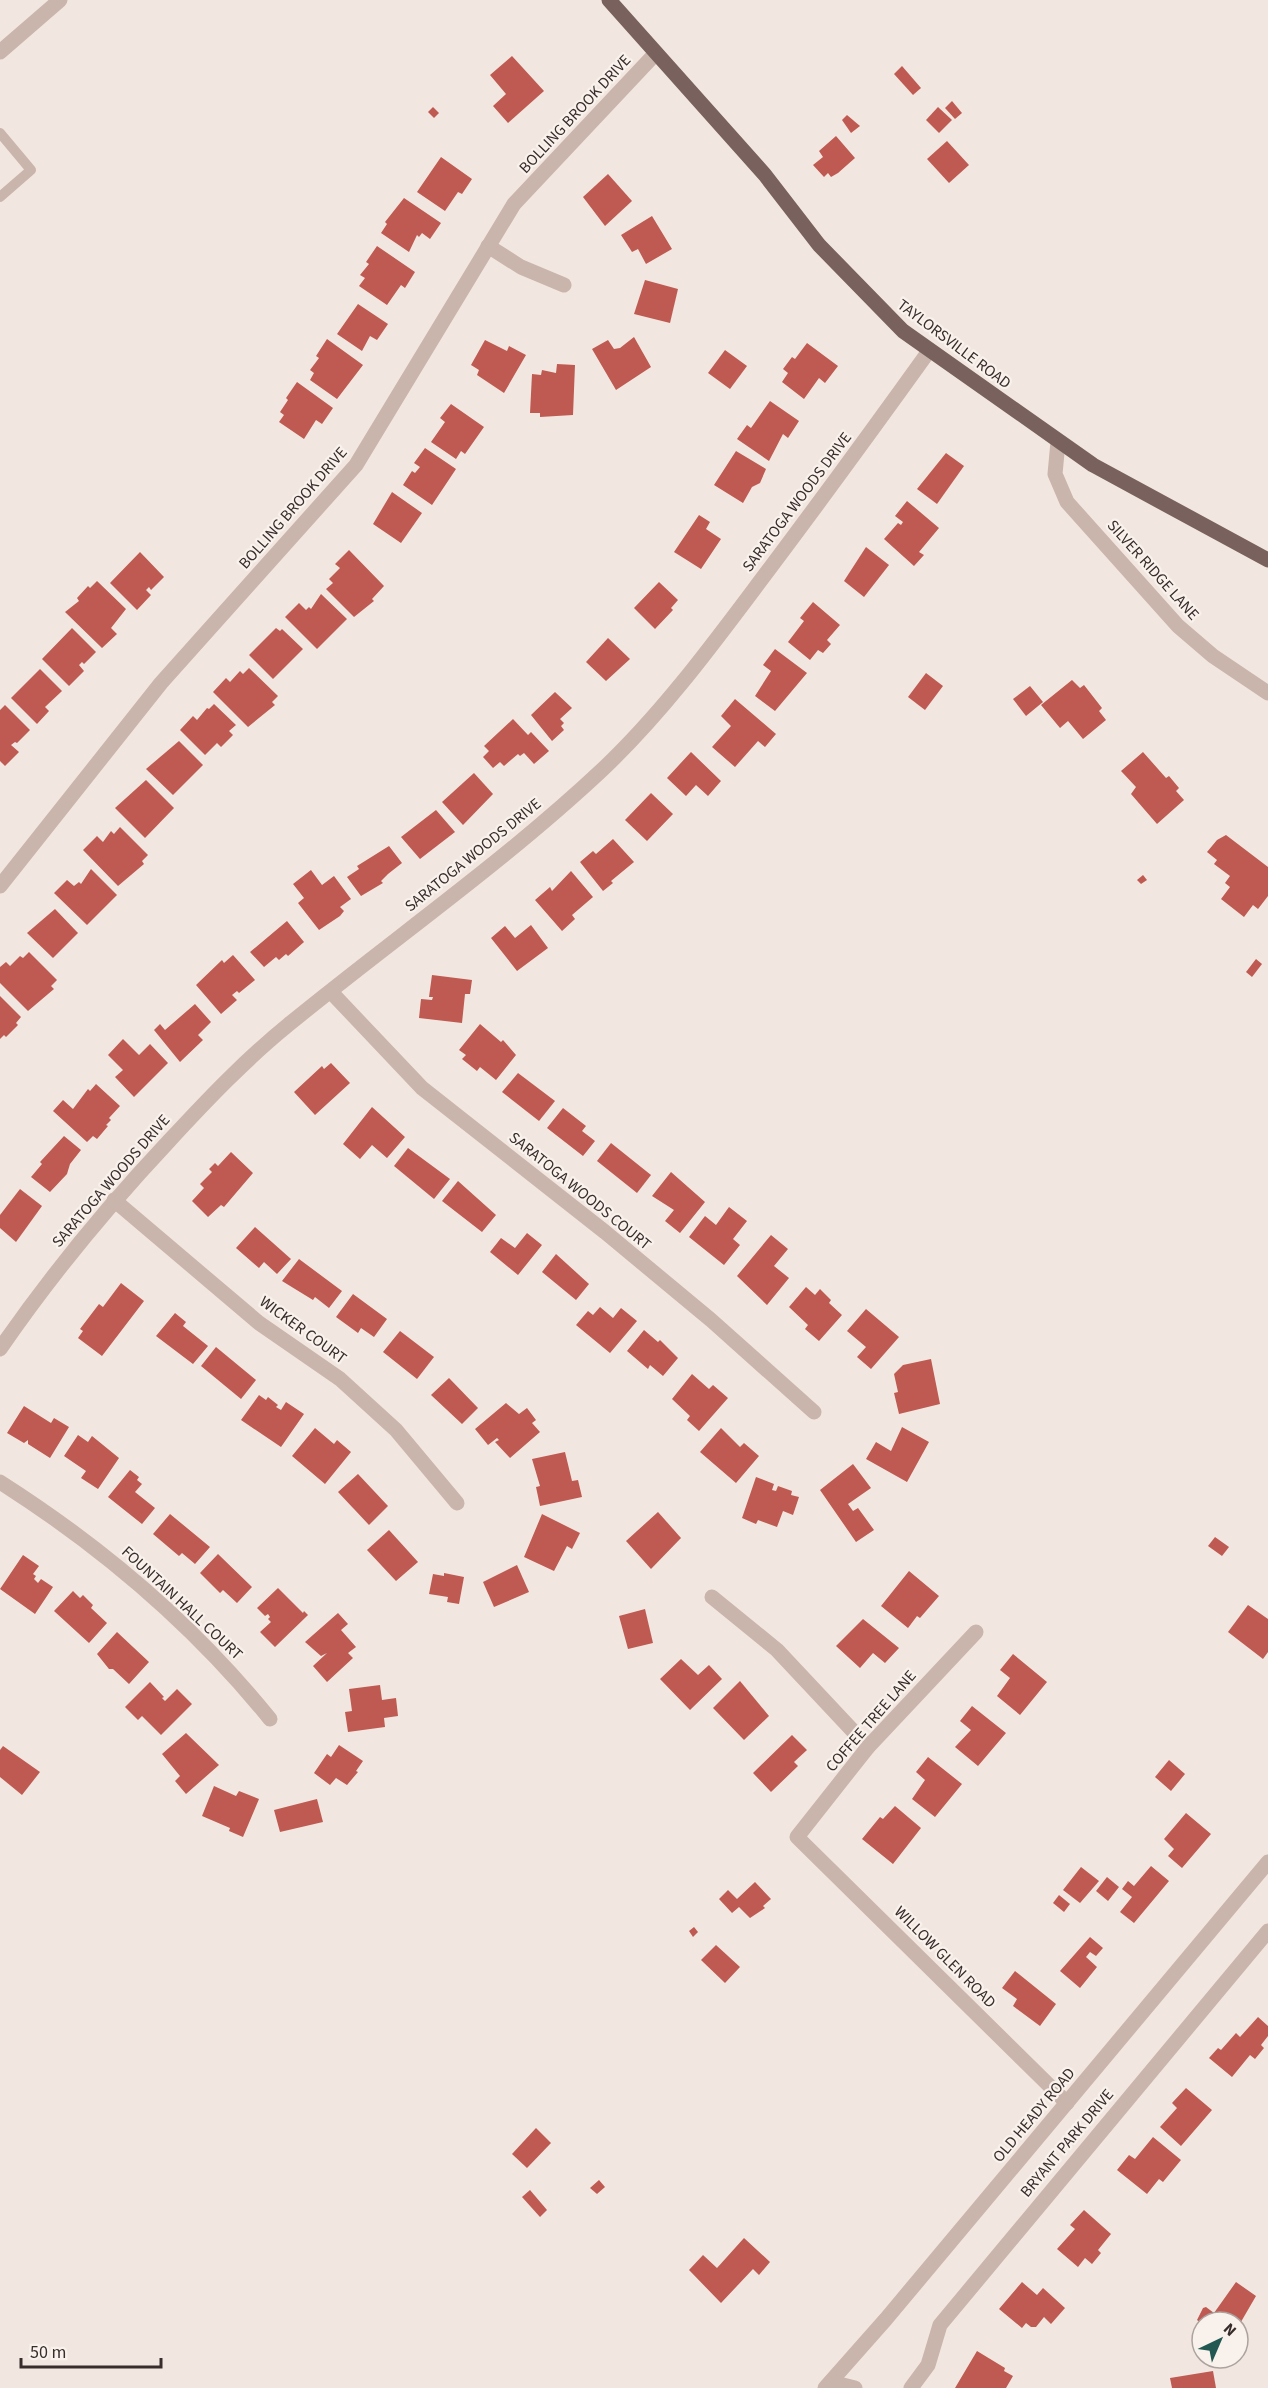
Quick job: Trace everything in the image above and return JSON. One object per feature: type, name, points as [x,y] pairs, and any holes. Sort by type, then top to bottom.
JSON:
[{"type":"main road","name":"TAYLORSVILLE ROAD","points":[[609,0],[765,175],[819,244],[875,305],[929,351],[1058,442],[1140,492],[1268,560]]},
{"type":"street","points":[[0,52],[60,0]]},
{"type":"street","name":"BOLLING BROOK DRIVE","points":[[0,886],[161,683],[356,465],[514,204],[656,53]]},
{"type":"street","points":[[488,246],[521,267],[564,285]]},
{"type":"street","name":"SARATOGA WOODS DRIVE","points":[[0,1349],[60,1266],[114,1200],[211,1096],[285,1027],[556,812],[606,766],[656,713],[711,648],[929,351]]},
{"type":"street","name":"SILVER RIDGE LANE","points":[[1058,442],[1054,474],[1067,502],[1178,626],[1213,657],[1268,693]]},
{"type":"street","name":"SARATOGA WOODS COURT","points":[[331,992],[422,1088],[605,1232],[711,1320],[814,1412]]},
{"type":"street","name":"WICKER COURT","points":[[114,1200],[260,1323],[340,1379],[396,1430],[457,1503]]},
{"type":"street","name":"FOUNTAIN HALL COURT","points":[[0,1482],[79,1535],[143,1587],[207,1648],[270,1719]]},
{"type":"street","points":[[712,1597],[777,1650],[868,1747]]},
{"type":"street","name":"COFFEE TREE LANE","points":[[797,1837],[868,1747],[976,1632]]},
{"type":"street","name":"WILLOW GLEN ROAD","points":[[797,1837],[1067,2103]]},
{"type":"street","name":"OLD HEADY ROAD","points":[[829,2386],[1268,1862]]},
{"type":"street","name":"BRYANT PARK DRIVE","points":[[911,2388],[928,2365],[940,2325],[1268,1931]]},
{"type":"street","points":[[829,2386],[855,2388]]},
{"type":"lane","points":[[0,133],[31,170],[0,197]]},
{"type":"building","points":[[512,56],[544,91],[508,123],[493,106],[506,94],[490,75]]},
{"type":"building","points":[[902,66],[921,88],[913,95],[894,74]]},
{"type":"building","points":[[952,101],[962,113],[955,119],[945,108]]},
{"type":"building","points":[[433,107],[439,113],[434,118],[428,112]]},
{"type":"building","points":[[938,107],[952,120],[939,133],[926,120]]},
{"type":"building","points":[[847,115],[860,126],[851,133],[842,120]]},
{"type":"building","points":[[836,136],[855,158],[838,173],[831,177],[828,173],[824,177],[813,165],[823,157],[819,151]]},
{"type":"building","points":[[947,141],[969,165],[949,183],[927,159]]},
{"type":"building","points":[[441,157],[472,179],[462,194],[458,192],[445,211],[417,192]]},
{"type":"building","points":[[608,174],[632,201],[605,226],[583,197]]},
{"type":"building","points":[[404,198],[441,223],[430,239],[422,233],[419,237],[417,235],[409,252],[381,233],[387,224],[385,222]]},
{"type":"building","points":[[652,216],[672,249],[646,264],[638,249],[632,252],[621,235]]},
{"type":"building","points":[[377,246],[415,272],[405,288],[401,285],[387,305],[359,286],[365,278],[360,275],[369,264],[366,262]]},
{"type":"building","points":[[645,280],[678,289],[670,323],[634,314]]},
{"type":"building","points":[[358,304],[388,324],[377,340],[370,336],[362,351],[337,334]]},
{"type":"building","points":[[634,337],[651,367],[616,390],[592,349],[608,340],[614,349],[620,348]]},
{"type":"building","points":[[327,339],[363,365],[337,399],[310,380],[314,373],[310,370],[319,358],[316,356]]},
{"type":"building","points":[[485,340],[507,351],[509,346],[526,355],[504,393],[477,375],[479,370],[471,365]]},
{"type":"building","points":[[807,343],[838,366],[825,383],[819,378],[804,399],[782,382],[788,373],[783,369],[792,357],[795,359]]},
{"type":"building","points":[[725,350],[747,366],[730,389],[708,373]]},
{"type":"building","points":[[557,364],[575,365],[573,415],[540,417],[540,413],[530,413],[532,374],[541,375],[542,370],[556,373]]},
{"type":"building","points":[[297,382],[333,408],[322,424],[316,420],[304,439],[279,422],[284,415],[280,412],[288,400],[286,398]]},
{"type":"building","points":[[770,401],[799,421],[788,438],[783,434],[769,461],[737,439],[747,425],[751,428]]},
{"type":"building","points":[[451,404],[484,427],[465,454],[461,451],[456,459],[431,442],[445,422],[440,418]]},
{"type":"building","points":[[425,448],[456,469],[432,505],[403,485],[412,471],[415,473],[420,467],[414,463]]},
{"type":"building","points":[[736,451],[766,469],[760,483],[752,487],[743,503],[714,485]]},
{"type":"building","points":[[946,453],[964,466],[937,504],[917,489]]},
{"type":"building","points":[[392,492],[422,513],[401,543],[373,524]]},
{"type":"building","points":[[907,501],[939,528],[919,552],[924,555],[914,566],[884,539],[898,523],[901,525],[903,522],[895,516]]},
{"type":"building","points":[[699,515],[710,522],[706,529],[721,539],[701,569],[674,552]]},
{"type":"building","points":[[866,547],[889,565],[864,597],[844,581]]},
{"type":"building","points":[[349,550],[384,586],[372,599],[374,601],[354,617],[326,589],[333,583],[329,579],[340,568],[335,564]]},
{"type":"building","points":[[140,552],[164,577],[151,590],[149,587],[146,590],[151,595],[137,610],[110,583]]},
{"type":"building","points":[[97,581],[126,609],[111,628],[117,634],[102,648],[65,612],[79,601],[77,598],[88,586],[90,588]]},
{"type":"building","points":[[659,582],[678,600],[671,608],[673,610],[655,629],[634,608]]},
{"type":"building","points":[[321,594],[347,619],[317,649],[285,617],[299,603],[306,610],[309,607],[311,609]]},
{"type":"building","points":[[813,602],[840,625],[827,640],[831,644],[823,653],[818,650],[810,660],[788,642],[804,621],[800,618]]},
{"type":"building","points":[[72,628],[96,652],[84,664],[82,662],[79,665],[84,671],[69,686],[42,659]]},
{"type":"building","points":[[276,628],[280,631],[282,629],[303,649],[273,679],[249,655]]},
{"type":"building","points":[[608,638],[630,659],[606,681],[586,662]]},
{"type":"building","points":[[775,649],[807,673],[775,711],[755,696],[771,671],[763,665]]},
{"type":"building","points":[[249,668],[278,696],[272,702],[275,705],[248,727],[213,692],[226,678],[230,682],[240,671],[243,674]]},
{"type":"building","points":[[40,669],[62,691],[45,707],[49,711],[37,724],[11,698]]},
{"type":"building","points":[[926,673],[943,686],[925,710],[908,697]]},
{"type":"building","points":[[1072,680],[1080,688],[1084,685],[1102,708],[1099,711],[1106,720],[1083,739],[1068,721],[1060,728],[1041,705]]},
{"type":"building","points":[[1030,686],[1043,702],[1026,716],[1013,699]]},
{"type":"building","points":[[555,692],[572,708],[560,719],[564,723],[561,726],[564,730],[552,741],[531,715]]},
{"type":"building","points":[[735,699],[776,734],[765,747],[758,741],[735,767],[712,747],[731,726],[721,716]]},
{"type":"building","points":[[214,704],[236,725],[229,731],[233,735],[221,747],[217,743],[205,755],[180,730],[193,716],[197,720],[207,708],[209,709]]},
{"type":"building","points":[[5,705],[30,730],[17,743],[11,745],[19,752],[5,766],[0,761],[0,710]]},
{"type":"building","points":[[513,719],[528,735],[531,732],[549,751],[534,764],[524,753],[520,756],[518,754],[504,766],[500,762],[493,768],[483,757],[489,751],[484,746]]},
{"type":"building","points":[[179,741],[203,765],[173,795],[146,769]]},
{"type":"building","points":[[691,752],[721,781],[708,796],[696,785],[686,796],[667,778]]},
{"type":"building","points":[[1143,752],[1166,778],[1169,776],[1179,788],[1176,791],[1184,800],[1157,824],[1131,794],[1136,787],[1121,771]]},
{"type":"building","points":[[474,773],[493,794],[463,825],[442,802]]},
{"type":"building","points":[[146,780],[174,808],[145,838],[115,808]]},
{"type":"building","points":[[651,793],[673,814],[647,841],[625,820]]},
{"type":"building","points":[[436,810],[455,832],[420,859],[401,837]]},
{"type":"building","points":[[120,827],[148,855],[142,861],[144,864],[118,886],[83,850],[97,836],[103,842],[111,831],[114,834]]},
{"type":"building","points":[[1226,835],[1268,867],[1268,896],[1258,909],[1253,905],[1244,917],[1221,899],[1230,887],[1225,883],[1230,876],[1214,864],[1217,860],[1207,852],[1217,840]]},
{"type":"building","points":[[613,839],[634,862],[611,881],[613,883],[603,891],[580,862],[593,851],[596,854]]},
{"type":"building","points":[[389,846],[402,863],[381,881],[383,883],[361,896],[347,877],[359,869],[357,866]]},
{"type":"building","points":[[91,869],[117,895],[87,925],[54,893],[67,880],[74,886],[79,882],[81,884]]},
{"type":"building","points":[[311,870],[322,885],[334,876],[351,899],[340,907],[344,911],[340,916],[319,930],[298,903],[304,898],[293,884]]},
{"type":"building","points":[[571,871],[593,897],[572,915],[575,919],[562,931],[535,900],[550,887],[552,891]]},
{"type":"building","points":[[1143,875],[1147,880],[1141,884],[1137,880]]},
{"type":"building","points":[[55,909],[78,933],[53,958],[27,933]]},
{"type":"building","points":[[287,921],[304,942],[288,956],[286,954],[279,960],[276,957],[264,967],[250,952]]},
{"type":"building","points":[[531,925],[548,948],[517,971],[491,938],[505,926],[515,938]]},
{"type":"building","points":[[29,952],[57,980],[51,986],[54,989],[28,1011],[0,983],[0,967],[6,962],[10,966],[20,956],[23,958]]},
{"type":"building","points":[[233,955],[255,980],[239,993],[237,991],[232,995],[237,1000],[221,1014],[196,985],[222,960],[224,963]]},
{"type":"building","points":[[1256,959],[1262,964],[1252,977],[1246,972]]},
{"type":"building","points":[[432,975],[472,980],[470,994],[465,994],[462,1023],[419,1018],[421,999],[432,1000],[433,997],[429,997]]},
{"type":"building","points":[[0,996],[21,1017],[16,1023],[18,1025],[6,1037],[4,1035],[0,1039]]},
{"type":"building","points":[[195,1004],[211,1022],[198,1035],[203,1040],[180,1062],[154,1030],[160,1024],[165,1030]]},
{"type":"building","points":[[480,1024],[501,1042],[503,1040],[516,1055],[496,1080],[480,1067],[477,1071],[462,1059],[466,1055],[459,1050]]},
{"type":"building","points":[[123,1039],[139,1055],[150,1044],[168,1063],[134,1097],[115,1077],[123,1070],[108,1055]]},
{"type":"building","points":[[331,1063],[350,1083],[315,1115],[294,1092],[322,1066],[324,1069]]},
{"type":"building","points":[[518,1073],[555,1101],[539,1121],[502,1092]]},
{"type":"building","points":[[96,1084],[120,1106],[109,1118],[111,1120],[106,1125],[108,1126],[97,1139],[93,1136],[87,1142],[53,1111],[63,1100],[73,1109],[88,1089],[90,1091]]},
{"type":"building","points":[[372,1107],[405,1137],[387,1158],[372,1145],[360,1159],[343,1144]]},
{"type":"building","points":[[563,1108],[586,1126],[582,1131],[595,1141],[583,1156],[547,1128]]},
{"type":"building","points":[[64,1136],[81,1150],[70,1164],[67,1174],[50,1192],[31,1177],[42,1164],[40,1162]]},
{"type":"building","points":[[611,1143],[651,1175],[637,1193],[597,1161]]},
{"type":"building","points":[[408,1148],[450,1179],[434,1199],[394,1166]]},
{"type":"building","points":[[231,1152],[253,1173],[224,1207],[221,1205],[208,1217],[192,1201],[204,1188],[200,1184],[212,1172],[209,1169],[215,1163],[218,1166]]},
{"type":"building","points":[[671,1172],[705,1202],[680,1233],[665,1221],[674,1210],[652,1196]]},
{"type":"building","points":[[458,1181],[496,1215],[482,1232],[442,1201]]},
{"type":"building","points":[[20,1189],[42,1206],[16,1242],[0,1228],[0,1215]]},
{"type":"building","points":[[729,1207],[747,1221],[733,1239],[740,1245],[724,1265],[689,1237],[705,1216],[716,1225]]},
{"type":"building","points":[[255,1227],[291,1259],[277,1274],[264,1262],[259,1268],[236,1248]]},
{"type":"building","points":[[527,1233],[542,1245],[518,1275],[490,1252],[501,1238],[515,1248]]},
{"type":"building","points":[[771,1235],[788,1249],[774,1266],[789,1278],[767,1305],[737,1276]]},
{"type":"building","points":[[556,1254],[589,1284],[576,1300],[542,1272]]},
{"type":"building","points":[[299,1259],[342,1291],[329,1308],[315,1297],[313,1300],[282,1281]]},
{"type":"building","points":[[121,1283],[144,1301],[102,1356],[78,1338],[83,1331],[80,1329],[99,1304],[103,1307]]},
{"type":"building","points":[[806,1287],[815,1295],[820,1289],[831,1300],[829,1303],[842,1315],[819,1341],[805,1329],[808,1325],[789,1307]]},
{"type":"building","points":[[353,1294],[387,1319],[374,1337],[361,1328],[358,1333],[336,1317]]},
{"type":"building","points":[[600,1307],[613,1318],[621,1308],[637,1321],[610,1353],[576,1325],[588,1311],[593,1315]]},
{"type":"building","points":[[866,1309],[899,1337],[871,1369],[857,1357],[866,1347],[847,1331]]},
{"type":"building","points":[[175,1313],[186,1322],[183,1326],[208,1346],[193,1364],[156,1336]]},
{"type":"building","points":[[644,1330],[658,1342],[660,1340],[678,1358],[663,1376],[650,1365],[648,1369],[627,1351]]},
{"type":"building","points":[[400,1331],[434,1357],[417,1379],[383,1352]]},
{"type":"building","points":[[216,1347],[256,1380],[241,1399],[201,1366]]},
{"type":"building","points":[[931,1359],[940,1404],[899,1414],[894,1393],[898,1392],[894,1374],[903,1365]]},
{"type":"building","points":[[692,1374],[709,1389],[713,1385],[728,1398],[699,1431],[687,1420],[690,1416],[672,1399]]},
{"type":"building","points":[[449,1378],[478,1408],[462,1424],[431,1395]]},
{"type":"building","points":[[259,1395],[266,1400],[268,1397],[281,1410],[286,1402],[304,1414],[281,1447],[241,1420]]},
{"type":"building","points":[[506,1403],[519,1414],[527,1408],[536,1420],[532,1423],[540,1432],[510,1458],[495,1442],[499,1440],[497,1438],[488,1445],[475,1429]]},
{"type":"building","points":[[24,1406],[51,1423],[54,1418],[69,1427],[50,1458],[28,1444],[28,1440],[24,1443],[7,1433]]},
{"type":"building","points":[[902,1427],[929,1442],[907,1482],[866,1459],[876,1442],[891,1451]]},
{"type":"building","points":[[315,1428],[334,1444],[337,1440],[351,1452],[325,1484],[292,1456]]},
{"type":"building","points":[[721,1428],[740,1447],[744,1443],[759,1456],[736,1483],[700,1452]]},
{"type":"building","points":[[78,1435],[88,1442],[92,1436],[119,1458],[98,1489],[81,1478],[86,1471],[64,1456]]},
{"type":"building","points":[[565,1452],[572,1481],[578,1480],[582,1497],[540,1506],[536,1487],[540,1486],[532,1459]]},
{"type":"building","points":[[853,1464],[871,1488],[848,1504],[853,1511],[858,1508],[874,1530],[856,1542],[820,1490]]},
{"type":"building","points":[[130,1470],[139,1477],[137,1480],[142,1484],[135,1492],[155,1508],[142,1524],[108,1497]]},
{"type":"building","points":[[358,1474],[388,1506],[369,1525],[338,1492]]},
{"type":"building","points":[[756,1477],[774,1484],[772,1490],[776,1491],[778,1486],[792,1491],[791,1495],[799,1497],[793,1515],[783,1511],[777,1527],[758,1520],[756,1524],[742,1518]]},
{"type":"building","points":[[658,1512],[681,1538],[651,1569],[626,1541]]},
{"type":"building","points":[[170,1514],[210,1547],[195,1564],[182,1553],[179,1556],[153,1534]]},
{"type":"building","points":[[542,1514],[580,1533],[572,1549],[567,1546],[554,1571],[524,1557]]},
{"type":"building","points":[[389,1530],[418,1562],[396,1581],[367,1550]]},
{"type":"building","points":[[1215,1537],[1229,1547],[1222,1556],[1208,1546]]},
{"type":"building","points":[[218,1554],[252,1587],[237,1603],[223,1590],[220,1593],[200,1573]]},
{"type":"building","points":[[23,1555],[39,1566],[33,1574],[36,1576],[34,1579],[38,1583],[41,1579],[53,1587],[35,1614],[0,1589]]},
{"type":"building","points":[[517,1565],[529,1592],[494,1607],[483,1582]]},
{"type":"building","points":[[909,1571],[939,1596],[920,1618],[917,1616],[908,1628],[881,1606]]},
{"type":"building","points":[[444,1573],[464,1577],[459,1604],[447,1602],[448,1597],[429,1594],[433,1574],[444,1576]]},
{"type":"building","points":[[278,1588],[303,1613],[304,1611],[308,1615],[275,1647],[260,1632],[271,1622],[268,1619],[270,1617],[268,1614],[265,1616],[257,1608]]},
{"type":"building","points":[[73,1591],[80,1598],[83,1595],[93,1605],[91,1608],[107,1623],[89,1643],[54,1611]]},
{"type":"building","points":[[1248,1605],[1268,1619],[1268,1652],[1263,1659],[1228,1632]]},
{"type":"building","points":[[645,1609],[653,1643],[628,1649],[619,1616]]},
{"type":"building","points":[[338,1613],[348,1624],[341,1630],[356,1647],[348,1653],[353,1658],[327,1682],[313,1666],[327,1653],[321,1656],[305,1642]]},
{"type":"building","points":[[863,1619],[899,1648],[885,1663],[873,1653],[860,1668],[836,1646]]},
{"type":"building","points":[[117,1632],[149,1662],[129,1684],[113,1669],[109,1669],[97,1654]]},
{"type":"building","points":[[1013,1654],[1047,1682],[1020,1715],[997,1696],[1010,1678],[1000,1670]]},
{"type":"building","points":[[681,1659],[698,1675],[709,1665],[722,1679],[690,1710],[660,1679]]},
{"type":"building","points":[[740,1681],[769,1716],[744,1740],[713,1708]]},
{"type":"building","points":[[150,1682],[165,1701],[177,1689],[192,1704],[161,1735],[142,1716],[138,1720],[125,1707]]},
{"type":"building","points":[[380,1685],[382,1700],[396,1698],[398,1716],[384,1718],[385,1727],[348,1732],[345,1712],[352,1711],[349,1689]]},
{"type":"building","points":[[972,1706],[1006,1733],[978,1766],[955,1747],[971,1730],[960,1721]]},
{"type":"building","points":[[186,1733],[219,1765],[186,1794],[175,1781],[180,1776],[162,1754]]},
{"type":"building","points":[[792,1735],[807,1750],[794,1762],[798,1766],[771,1792],[753,1773]]},
{"type":"building","points":[[339,1745],[363,1761],[356,1771],[358,1772],[347,1785],[336,1778],[330,1785],[314,1773],[327,1754],[331,1757]]},
{"type":"building","points":[[3,1746],[40,1772],[22,1795],[0,1777],[0,1750]]},
{"type":"building","points":[[928,1757],[962,1784],[935,1817],[912,1799],[925,1780],[916,1772]]},
{"type":"building","points":[[1169,1760],[1185,1774],[1171,1791],[1155,1777]]},
{"type":"building","points":[[214,1786],[236,1796],[239,1791],[259,1799],[243,1837],[229,1831],[230,1828],[202,1816]]},
{"type":"building","points":[[317,1799],[323,1822],[280,1832],[274,1810]]},
{"type":"building","points":[[895,1806],[921,1828],[893,1864],[862,1839],[880,1817],[883,1819]]},
{"type":"building","points":[[1186,1813],[1211,1834],[1182,1868],[1168,1856],[1174,1849],[1164,1839]]},
{"type":"building","points":[[1151,1866],[1169,1881],[1134,1923],[1120,1912],[1132,1897],[1122,1889],[1128,1881],[1134,1886]]},
{"type":"building","points":[[1081,1867],[1099,1881],[1080,1903],[1063,1890]]},
{"type":"building","points":[[1107,1877],[1119,1887],[1108,1901],[1096,1891]]},
{"type":"building","points":[[755,1882],[771,1899],[763,1906],[765,1908],[750,1918],[739,1907],[732,1913],[719,1899],[728,1890],[737,1899]]},
{"type":"building","points":[[1059,1895],[1070,1904],[1064,1912],[1053,1903]]},
{"type":"building","points":[[694,1927],[698,1932],[693,1937],[689,1931]]},
{"type":"building","points":[[1090,1937],[1103,1948],[1096,1956],[1090,1952],[1086,1957],[1097,1967],[1080,1988],[1060,1971]]},
{"type":"building","points":[[716,1945],[740,1967],[725,1983],[701,1960]]},
{"type":"building","points":[[1015,1971],[1056,2004],[1040,2026],[1013,2006],[1017,1999],[1002,1988]]},
{"type":"building","points":[[1258,2017],[1268,2026],[1268,2036],[1261,2045],[1264,2048],[1255,2059],[1250,2055],[1232,2077],[1209,2058],[1218,2048],[1221,2050],[1236,2033],[1240,2037]]},
{"type":"building","points":[[1186,2088],[1212,2110],[1181,2146],[1160,2127],[1177,2108],[1172,2103]]},
{"type":"building","points":[[536,2128],[551,2143],[527,2168],[512,2154]]},
{"type":"building","points":[[1153,2137],[1181,2160],[1163,2182],[1159,2179],[1147,2194],[1117,2170],[1129,2155],[1135,2159]]},
{"type":"building","points":[[599,2180],[605,2187],[597,2194],[590,2188]]},
{"type":"building","points":[[530,2190],[547,2210],[540,2217],[522,2197]]},
{"type":"building","points":[[1084,2210],[1111,2234],[1098,2250],[1101,2253],[1092,2264],[1085,2258],[1078,2267],[1057,2249],[1075,2229],[1070,2225]]},
{"type":"building","points":[[744,2238],[770,2262],[759,2275],[753,2269],[721,2303],[689,2270],[703,2255],[717,2268]]},
{"type":"building","points":[[1022,2282],[1037,2295],[1043,2288],[1065,2308],[1051,2324],[1044,2317],[1036,2327],[1031,2327],[1026,2323],[1022,2328],[999,2309]]},
{"type":"building","points":[[1236,2282],[1256,2296],[1248,2310],[1216,2310]]},
{"type":"building","points":[[977,2351],[1005,2368],[1004,2371],[1013,2376],[1006,2388],[955,2388]]},
{"type":"building","points":[[1213,2371],[1216,2388],[1172,2388],[1170,2378]]}]
